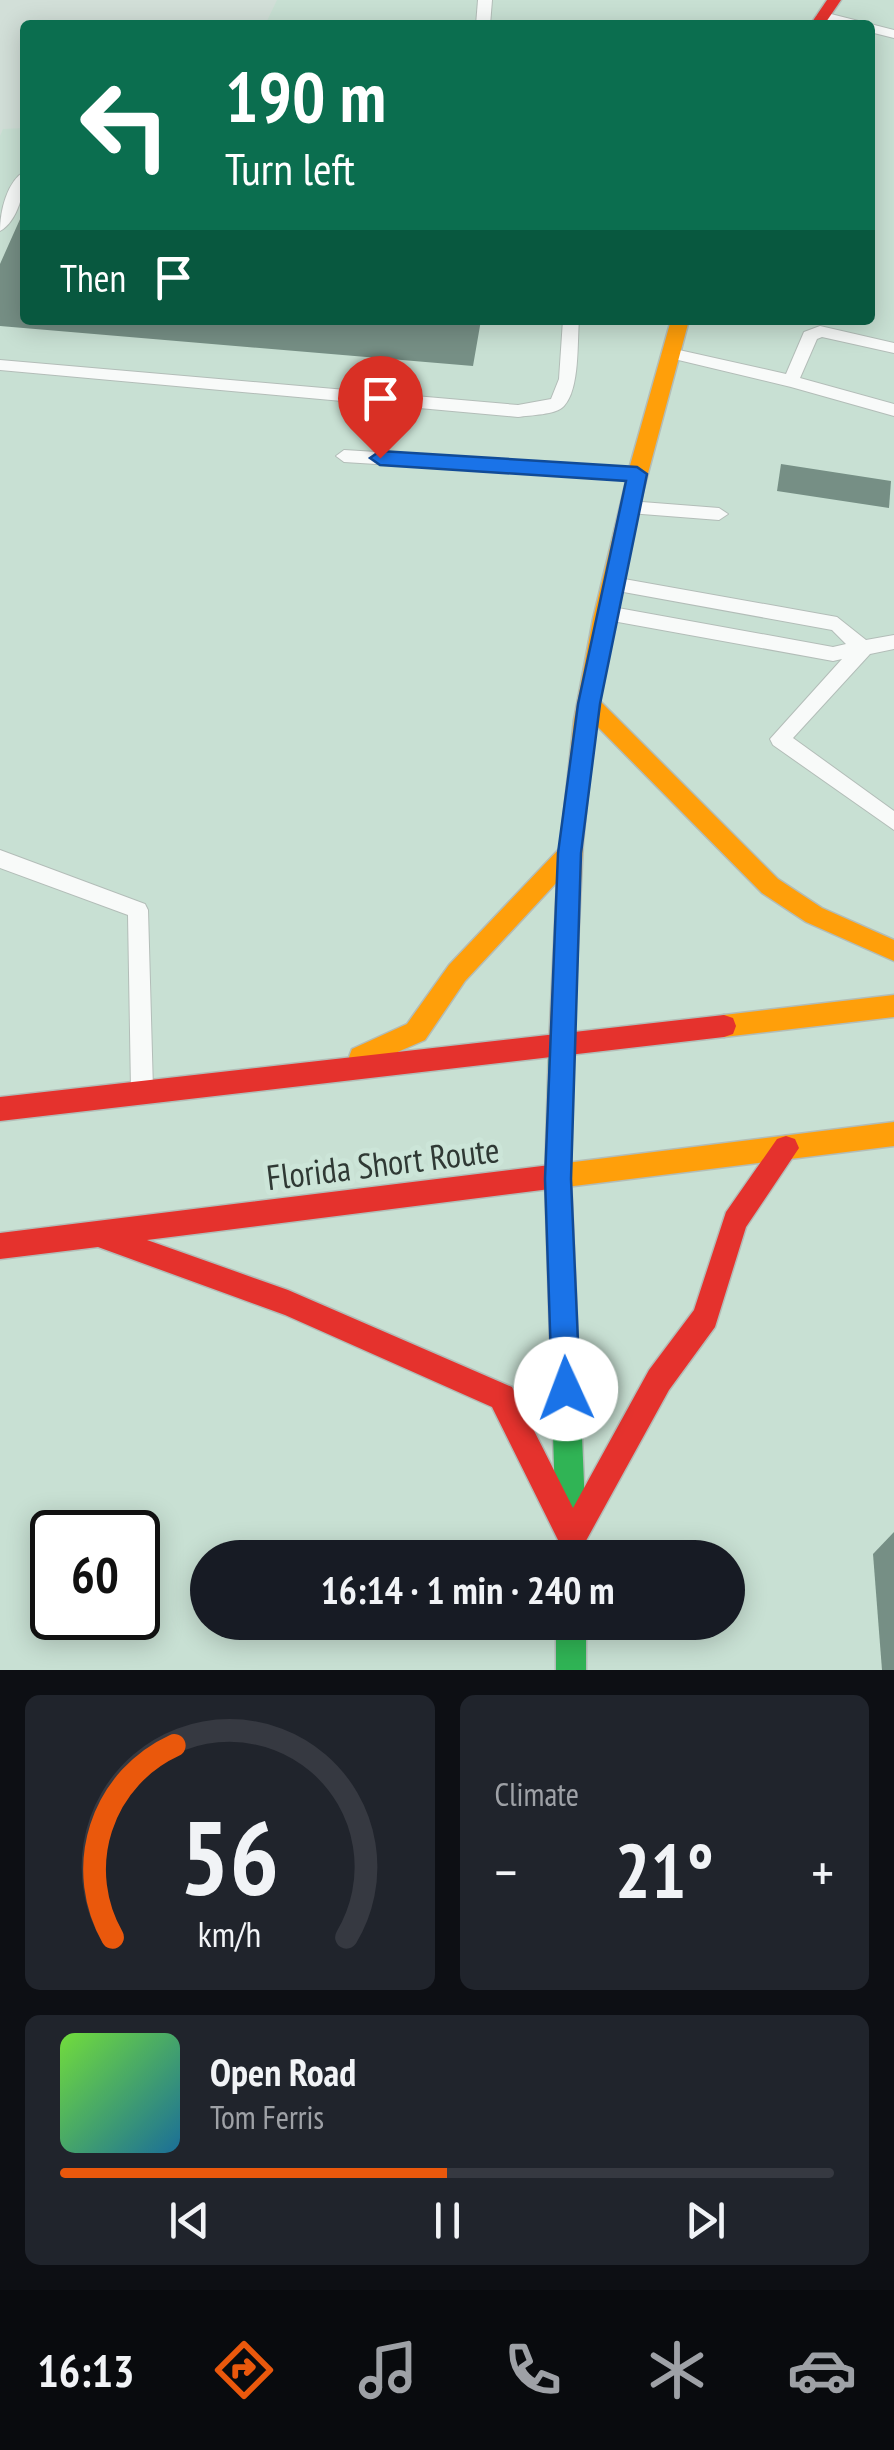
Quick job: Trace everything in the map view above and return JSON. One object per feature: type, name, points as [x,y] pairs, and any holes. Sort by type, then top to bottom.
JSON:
[{"type":"main road","points":[[572,1540],[558,1179],[570,853],[589,704],[613,584],[637,474],[678,325]]},
{"type":"main road","points":[[589,704],[638,748],[702,822],[774,888],[850,934],[894,950]]},
{"type":"main road","points":[[332,1070],[416,1032],[457,973],[570,853]]},
{"type":"main road","points":[[0,1109],[894,1006]]},
{"type":"main road","name":"Florida Short Route","points":[[0,1246],[894,1134]]},
{"type":"main road","points":[[576,1540],[660,1380],[704,1317],[735,1221],[786,1148]]},
{"type":"main road","points":[[98,1236],[288,1303],[502,1397],[568,1540]]},
{"type":"main road","points":[[571,1640],[571,1670]]},
{"type":"lane","points":[[0,226],[20,185]]},
{"type":"lane","points":[[0,364],[518,412],[557,404],[568,379],[571,325]]},
{"type":"lane","points":[[791,381],[810,336],[820,331],[894,348]]},
{"type":"lane","points":[[670,353],[894,410]]},
{"type":"lane","points":[[344,456],[637,474]]},
{"type":"lane","points":[[629,507],[719,514]]},
{"type":"lane","points":[[613,584],[837,624],[862,649]]},
{"type":"lane","points":[[608,613],[833,654],[894,642]]},
{"type":"lane","points":[[862,649],[780,739],[894,822]]},
{"type":"lane","points":[[0,858],[138,910],[142,1092]]},
{"type":"shaded area","points":[[277,0],[894,0],[894,1670],[0,1670],[3,129],[20,128],[20,325],[875,325],[875,20],[267,20]]},
{"type":"building","points":[[20,219],[20,325],[480,325],[473,366],[0,326],[0,264]]},
{"type":"building","points":[[781,464],[891,481],[889,508],[777,491]]},
{"type":"building","points":[[894,1532],[894,1670],[882,1670],[873,1554]]},
{"type":"traffic: fast","points":[[561,1046],[558,1179],[571,1530]]},
{"type":"traffic: fast","points":[[571,1640],[571,1670]]},
{"type":"traffic: slow","points":[[561,1046],[572,842],[585,720],[626,518],[679,325]]},
{"type":"traffic: slow","points":[[589,704],[770,886],[814,915],[894,951]]},
{"type":"traffic: slow","points":[[361,1057],[416,1032],[457,973],[570,853]]},
{"type":"traffic: slow","points":[[724,1026],[894,1006]]},
{"type":"traffic: slow","points":[[558,1176],[894,1134]]},
{"type":"traffic: jam","points":[[820,20],[834,0]]},
{"type":"traffic: jam","points":[[0,1109],[724,1026]]},
{"type":"traffic: jam","points":[[572,1538],[659,1380],[705,1317],[735,1221],[786,1148]]},
{"type":"traffic: jam","points":[[0,1246],[558,1176]]},
{"type":"traffic: jam","points":[[108,1240],[288,1303],[502,1397],[572,1538]]},
{"type":"route","points":[[380,458],[637,474],[589,704],[570,853],[558,1179],[566,1389]]}]
